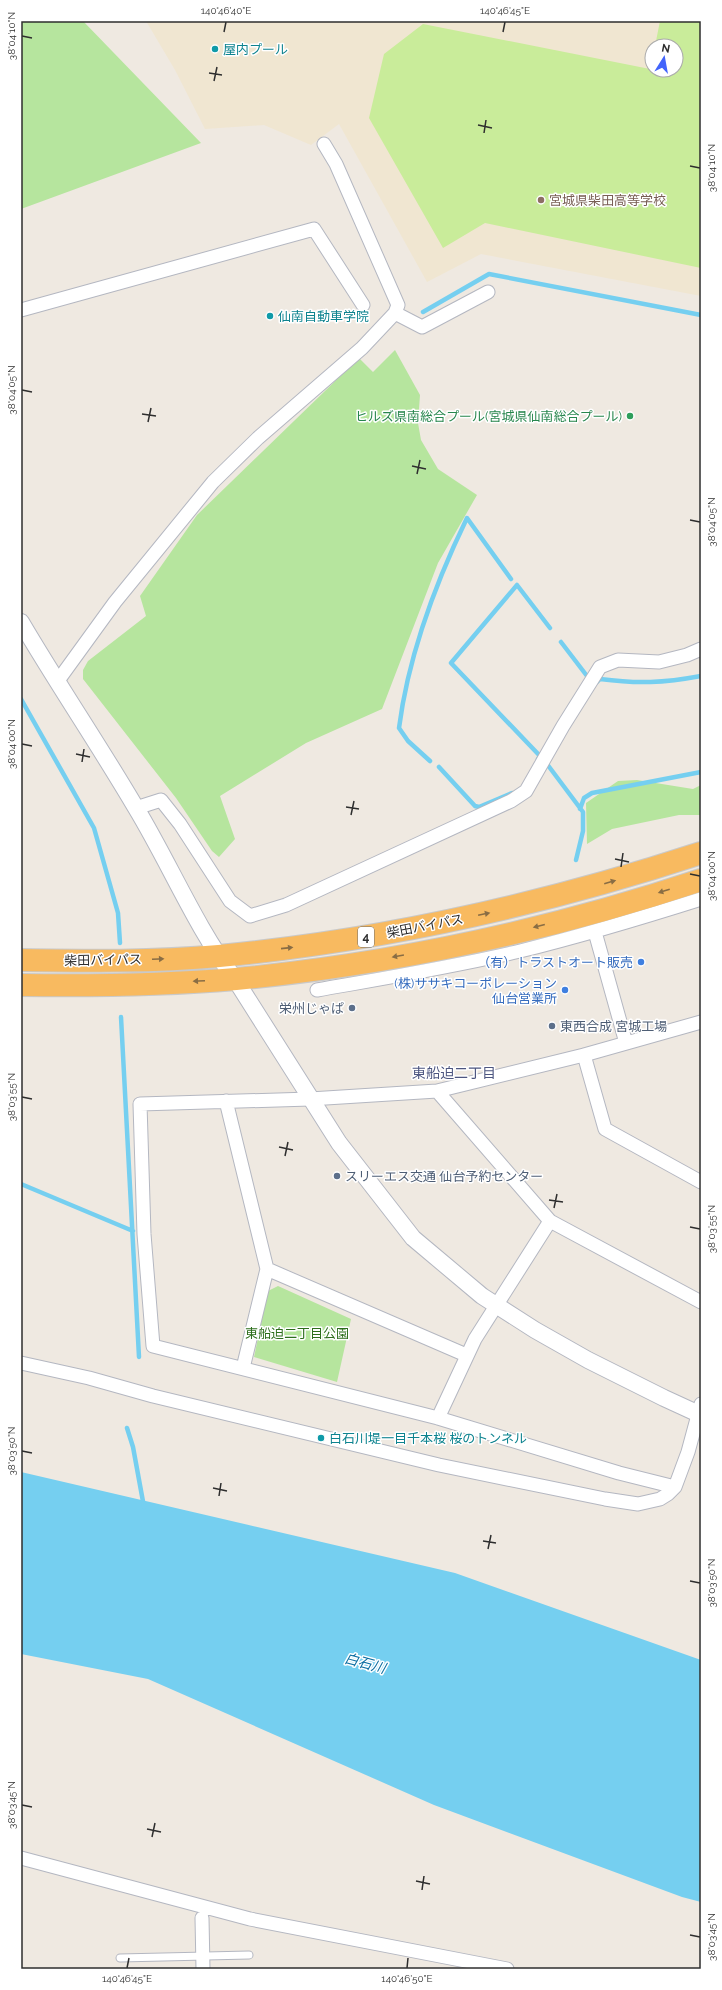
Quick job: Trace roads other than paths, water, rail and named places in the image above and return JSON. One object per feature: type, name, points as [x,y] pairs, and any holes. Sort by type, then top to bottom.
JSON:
[{"type":"highway","name":"柴田バイパス","points":[[21,960],[106,961],[218,956],[316,945],[408,930],[509,909],[609,882],[701,854]]},
{"type":"highway","name":"柴田バイパス","points":[[21,985],[72,986],[235,979],[312,970],[421,962],[701,880]]},
{"type":"street","points":[[57,682],[108,612],[213,482],[258,438],[362,348],[395,313],[398,305],[384,271],[336,164],[324,144]]},
{"type":"street","points":[[21,310],[59,298],[179,267],[314,229],[363,305]]},
{"type":"street","points":[[395,313],[422,327],[488,292]]},
{"type":"street","points":[[21,622],[136,808],[218,956],[235,979],[339,1143],[413,1238],[496,1306],[535,1330],[588,1360],[700,1411],[688,1452],[675,1487],[660,1500],[638,1504],[606,1499],[439,1465],[153,1396],[89,1378],[21,1363]]},
{"type":"street","points":[[136,808],[161,800],[180,824],[230,901],[250,916],[286,905],[511,801],[526,791],[562,726],[600,667],[618,660],[659,662],[701,650]]},
{"type":"street","points":[[317,990],[421,962],[519,951],[595,932],[701,899]]},
{"type":"street","points":[[595,932],[626,1043]]},
{"type":"street","points":[[675,1487],[619,1473],[438,1418],[153,1346],[144,1234],[140,1104],[310,1098],[437,1091],[584,1055],[701,1022]]},
{"type":"street","points":[[584,1055],[605,1129],[701,1182]]},
{"type":"street","points":[[437,1091],[550,1221],[701,1302]]},
{"type":"street","points":[[226,1101],[267,1269],[243,1368]]},
{"type":"street","points":[[438,1418],[466,1356],[550,1221]]},
{"type":"street","points":[[267,1269],[466,1356]]},
{"type":"street","points":[[21,1858],[250,1919],[507,1969]]},
{"type":"street","points":[[202,1918],[203,1969]]},
{"type":"lane","points":[[120,1958],[249,1955]]},
{"type":"water","name":"白石川","points":[[21,1472],[455,1573],[701,1660],[701,1902],[682,1897],[434,1805],[148,1679],[21,1654]]},
{"type":"waterway","points":[[423,312],[489,274],[701,315]]},
{"type":"waterway","points":[[430,761],[408,741],[399,728],[403,702],[416,648],[434,594],[467,518],[511,579]]},
{"type":"waterway","points":[[538,759],[540,756],[451,663],[517,585],[550,628]]},
{"type":"waterway","points":[[561,642],[587,676]]},
{"type":"waterway","points":[[597,682],[600,679],[639,682],[675,680],[701,676]]},
{"type":"waterway","points":[[21,699],[94,828],[118,913],[120,943]]},
{"type":"waterway","points":[[547,764],[583,812],[583,831],[576,860]]},
{"type":"waterway","points":[[439,767],[475,806],[479,807],[512,793]]},
{"type":"waterway","points":[[580,809],[584,798],[592,793],[701,772]]},
{"type":"waterway","points":[[121,1017],[139,1357]]},
{"type":"waterway","points":[[21,1184],[133,1231]]},
{"type":"waterway","points":[[127,1428],[133,1447],[144,1507]]},
{"type":"place","name":"屋内プール","points":[[215,49]]},
{"type":"place","name":"宮城県柴田高等学校","points":[[541,200]]},
{"type":"place","name":"仙南自動車学院","points":[[270,316]]},
{"type":"place","name":"ヒルズ県南総合プール(宮城県仙南総合プール)","points":[[630,416]]},
{"type":"place","name":"（有）トラストオート販売","points":[[641,962]]},
{"type":"place","name":"(株)ササキコーポレーション 仙台営業所","points":[[565,990]]},
{"type":"place","name":"栄州じゃぱ","points":[[352,1008]]},
{"type":"place","name":"東西合成 宮城工場","points":[[552,1026]]},
{"type":"place","name":"スリーエス交通 仙台予約センター","points":[[337,1176]]},
{"type":"place","name":"白石川堤一目千本桜 桜のトンネル","points":[[321,1438]]},
{"type":"district","name":"東船迫二丁目","points":[[454,1073]]},
{"type":"park label","name":"東船迫二丁目公園","points":[[297,1333]]}]
